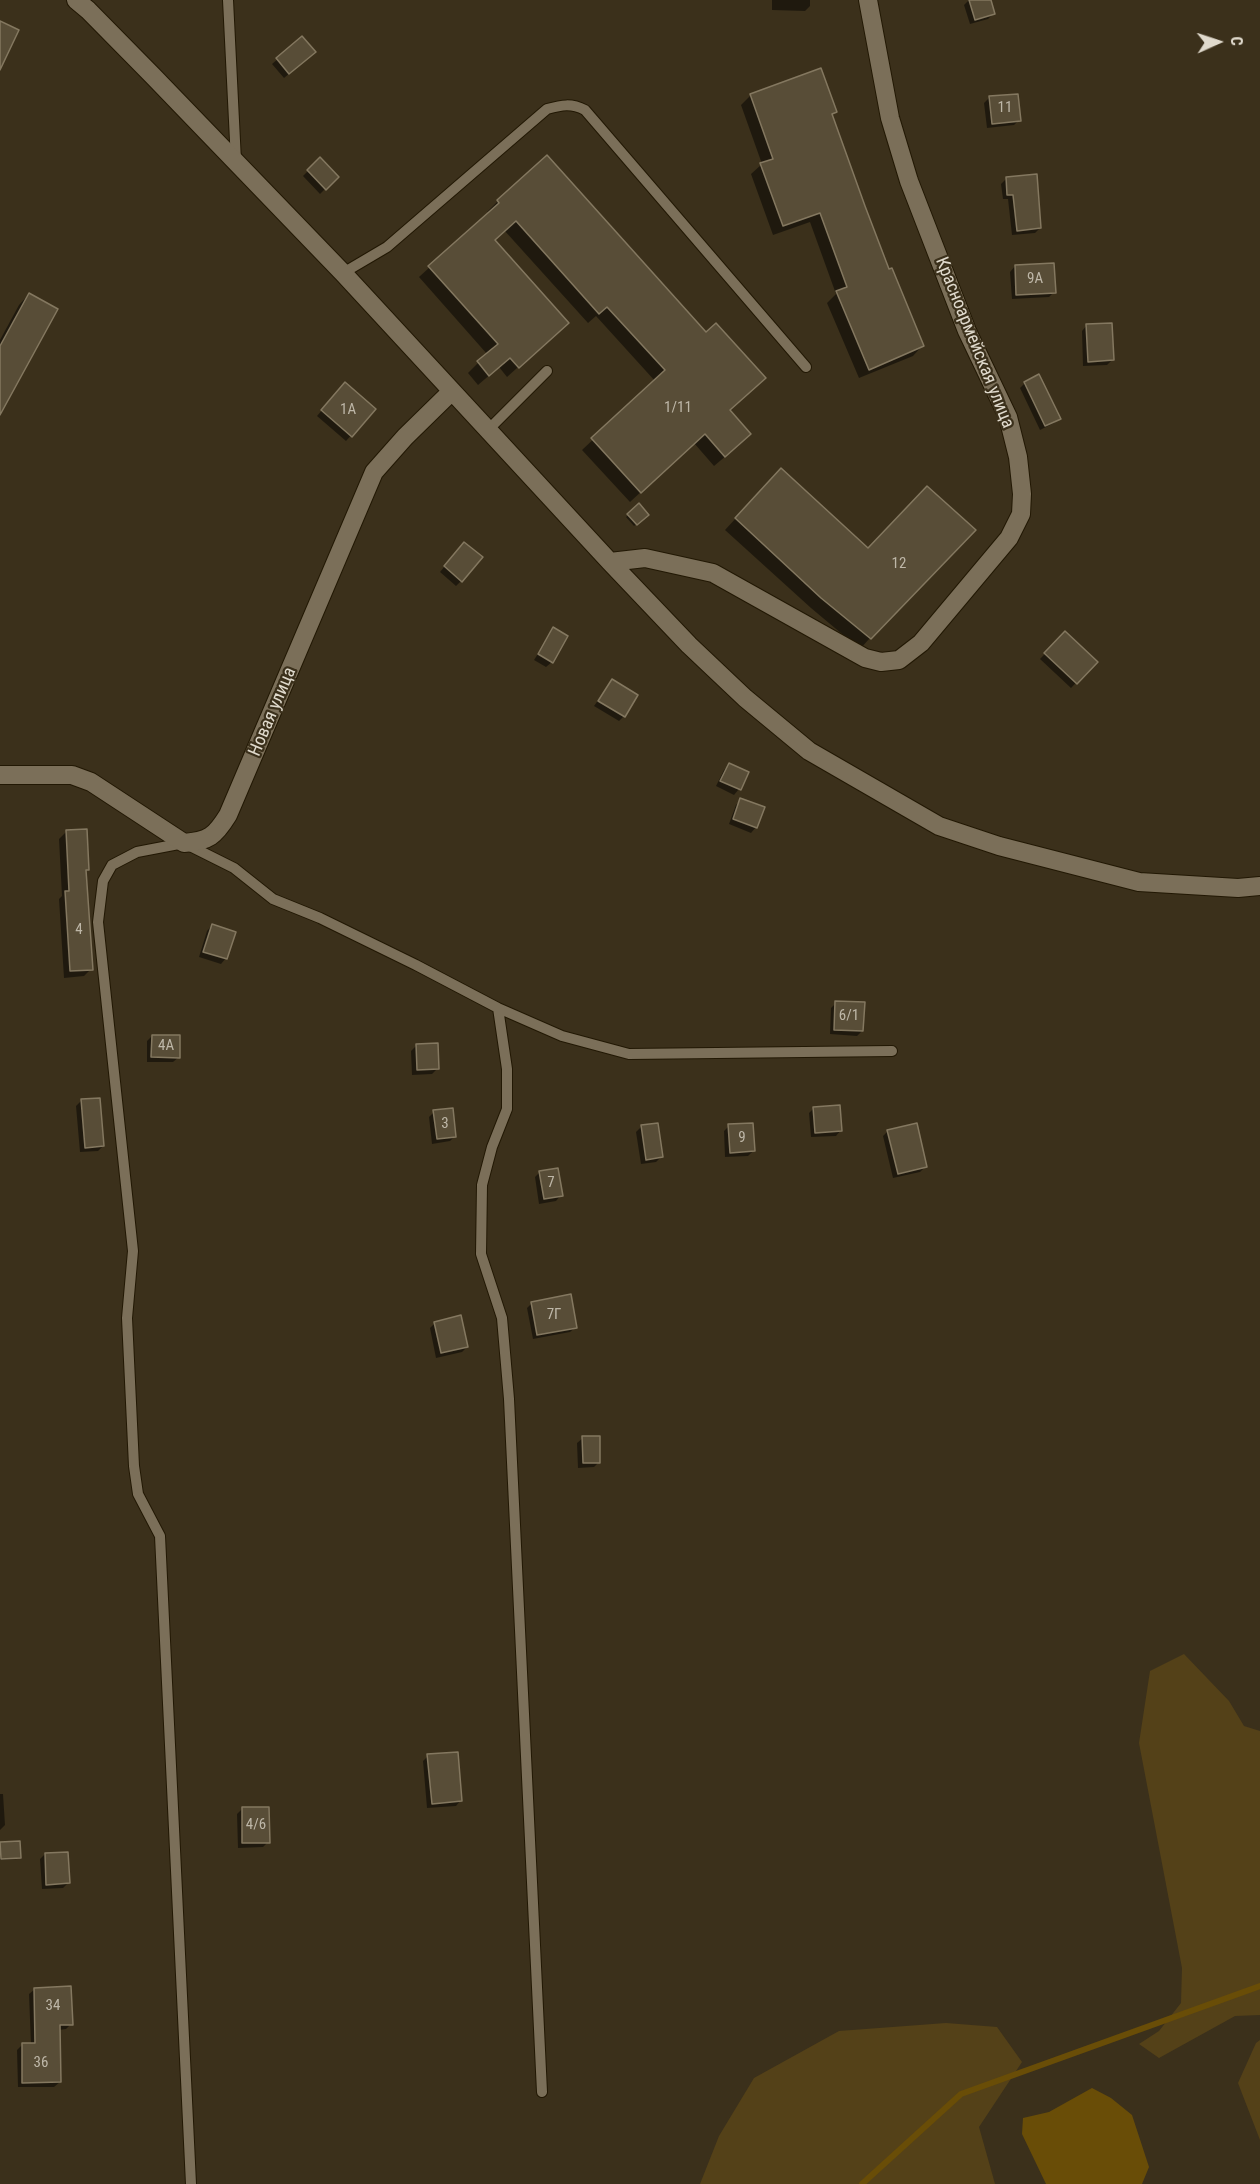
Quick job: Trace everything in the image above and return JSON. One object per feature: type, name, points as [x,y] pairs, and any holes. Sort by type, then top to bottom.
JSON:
[{"type":"street","points":[[76,0],[153,76],[342,273],[609,562],[689,645],[745,698],[809,751],[939,826],[999,846],[1139,882],[1238,888],[1260,886]]},
{"type":"street","name":"Красноармейская улица","points":[[609,562],[645,558],[713,573],[865,658],[881,662],[899,660],[921,643],[1009,538],[1021,514],[1022,494],[1018,457],[1008,417],[967,331],[909,181],[890,118],[868,0]]},
{"type":"street","name":"Новая улица","points":[[184,843],[201,842],[216,834],[228,815],[374,472],[405,437],[452,392]]},
{"type":"street","points":[[0,775],[72,775],[81,778],[91,782],[184,843]]},
{"type":"lane","points":[[228,0],[236,164]]},
{"type":"lane","points":[[342,273],[387,247],[547,110],[560,105],[573,104],[585,110],[806,367]]},
{"type":"lane","points":[[487,431],[547,371]]},
{"type":"lane","points":[[191,2184],[160,1536],[138,1494],[134,1466],[127,1318],[133,1251],[98,922],[103,881],[112,865],[137,852],[184,843],[234,868],[273,899],[320,918],[416,964],[498,1008],[561,1036],[629,1054],[892,1051]]},
{"type":"lane","points":[[498,1008],[507,1069],[507,1109],[492,1147],[482,1185],[481,1254],[502,1318],[509,1399],[542,2092]]},
{"type":"shaded area","points":[[1184,1654],[1229,1701],[1244,1726],[1260,1731],[1260,2015],[1235,2016],[1159,2058],[1139,2044],[1159,2031],[1181,2003],[1182,1968],[1139,1743],[1150,1671]]},
{"type":"shaded area","points":[[946,2023],[997,2027],[1022,2062],[979,2127],[995,2184],[700,2184],[719,2136],[754,2078],[839,2031]]},
{"type":"shaded area","points":[[1260,2040],[1260,2140],[1238,2083],[1256,2043]]},
{"type":"shaded area","points":[[1092,2088],[1111,2098],[1132,2115],[1149,2167],[1142,2184],[1046,2184],[1022,2134],[1023,2118],[1049,2112]]},
{"type":"building","points":[[969,0],[991,0],[995,14],[975,20]]},
{"type":"building","points":[[0,21],[19,30],[0,70]]},
{"type":"building","points":[[302,36],[316,52],[289,74],[276,58]]},
{"type":"building","points":[[821,68],[837,112],[832,114],[865,206],[889,269],[892,268],[924,346],[869,370],[836,291],[847,287],[820,213],[783,226],[760,163],[773,159],[750,94]]},
{"type":"building","points":[[1018,94],[1021,121],[992,124],[989,96]]},
{"type":"building","points":[[547,155],[706,332],[716,323],[766,378],[730,410],[751,434],[725,457],[705,434],[641,493],[591,438],[665,370],[607,307],[599,314],[516,221],[495,240],[569,323],[519,368],[510,358],[489,376],[477,361],[498,344],[428,266],[499,203],[497,200]]},
{"type":"building","points":[[320,157],[339,177],[326,190],[307,170]]},
{"type":"building","points":[[1037,174],[1041,228],[1017,231],[1013,195],[1007,195],[1006,177]]},
{"type":"building","points":[[1054,263],[1056,293],[1016,295],[1015,265]]},
{"type":"building","points":[[29,293],[58,309],[0,415],[0,346]]},
{"type":"building","points":[[1112,323],[1114,360],[1088,362],[1086,324]]},
{"type":"building","points":[[1039,374],[1061,419],[1045,426],[1024,382]]},
{"type":"building","points":[[345,382],[376,409],[352,437],[321,410]]},
{"type":"building","points":[[781,468],[868,548],[927,486],[976,530],[871,639],[821,598],[735,518]]},
{"type":"building","points":[[639,503],[649,515],[637,525],[627,514]]},
{"type":"building","points":[[464,542],[483,557],[462,582],[444,566]]},
{"type":"building","points":[[553,627],[568,636],[553,663],[538,654]]},
{"type":"building","points":[[1065,631],[1098,662],[1077,684],[1044,653]]},
{"type":"building","points":[[612,679],[638,695],[625,717],[598,701]]},
{"type":"building","points":[[729,763],[749,772],[741,790],[720,781]]},
{"type":"building","points":[[740,798],[765,807],[757,828],[733,819]]},
{"type":"building","points":[[87,829],[89,870],[86,870],[93,970],[70,971],[65,891],[69,891],[66,830]]},
{"type":"building","points":[[212,924],[236,932],[227,959],[203,952]]},
{"type":"building","points":[[835,1001],[865,1002],[863,1031],[834,1030]]},
{"type":"building","points":[[152,1035],[180,1035],[180,1058],[151,1057]]},
{"type":"building","points":[[438,1043],[439,1069],[417,1070],[416,1044]]},
{"type":"building","points":[[100,1098],[104,1146],[85,1148],[81,1099]]},
{"type":"building","points":[[840,1105],[842,1131],[815,1133],[813,1107]]},
{"type":"building","points":[[453,1108],[456,1137],[437,1139],[433,1110]]},
{"type":"building","points":[[658,1123],[663,1157],[646,1160],[641,1125]]},
{"type":"building","points":[[753,1123],[755,1151],[730,1153],[728,1124]]},
{"type":"building","points":[[917,1123],[927,1167],[898,1174],[887,1130]]},
{"type":"building","points":[[558,1168],[563,1196],[544,1199],[539,1171]]},
{"type":"building","points":[[571,1294],[577,1328],[537,1335],[531,1302]]},
{"type":"building","points":[[461,1315],[468,1347],[441,1353],[434,1322]]},
{"type":"building","points":[[582,1436],[600,1436],[600,1463],[583,1463]]},
{"type":"building","points":[[458,1752],[462,1801],[432,1804],[427,1754]]},
{"type":"building","points":[[242,1807],[269,1807],[270,1843],[242,1843]]},
{"type":"building","points":[[20,1841],[21,1858],[1,1859],[0,1842]]},
{"type":"building","points":[[68,1852],[70,1883],[46,1885],[45,1853]]},
{"type":"building","points":[[71,1986],[73,2025],[60,2025],[61,2082],[22,2083],[22,2043],[35,2043],[34,1988]]},
{"type":"waterway","points":[[862,2184],[961,2094],[1260,1986]]}]
